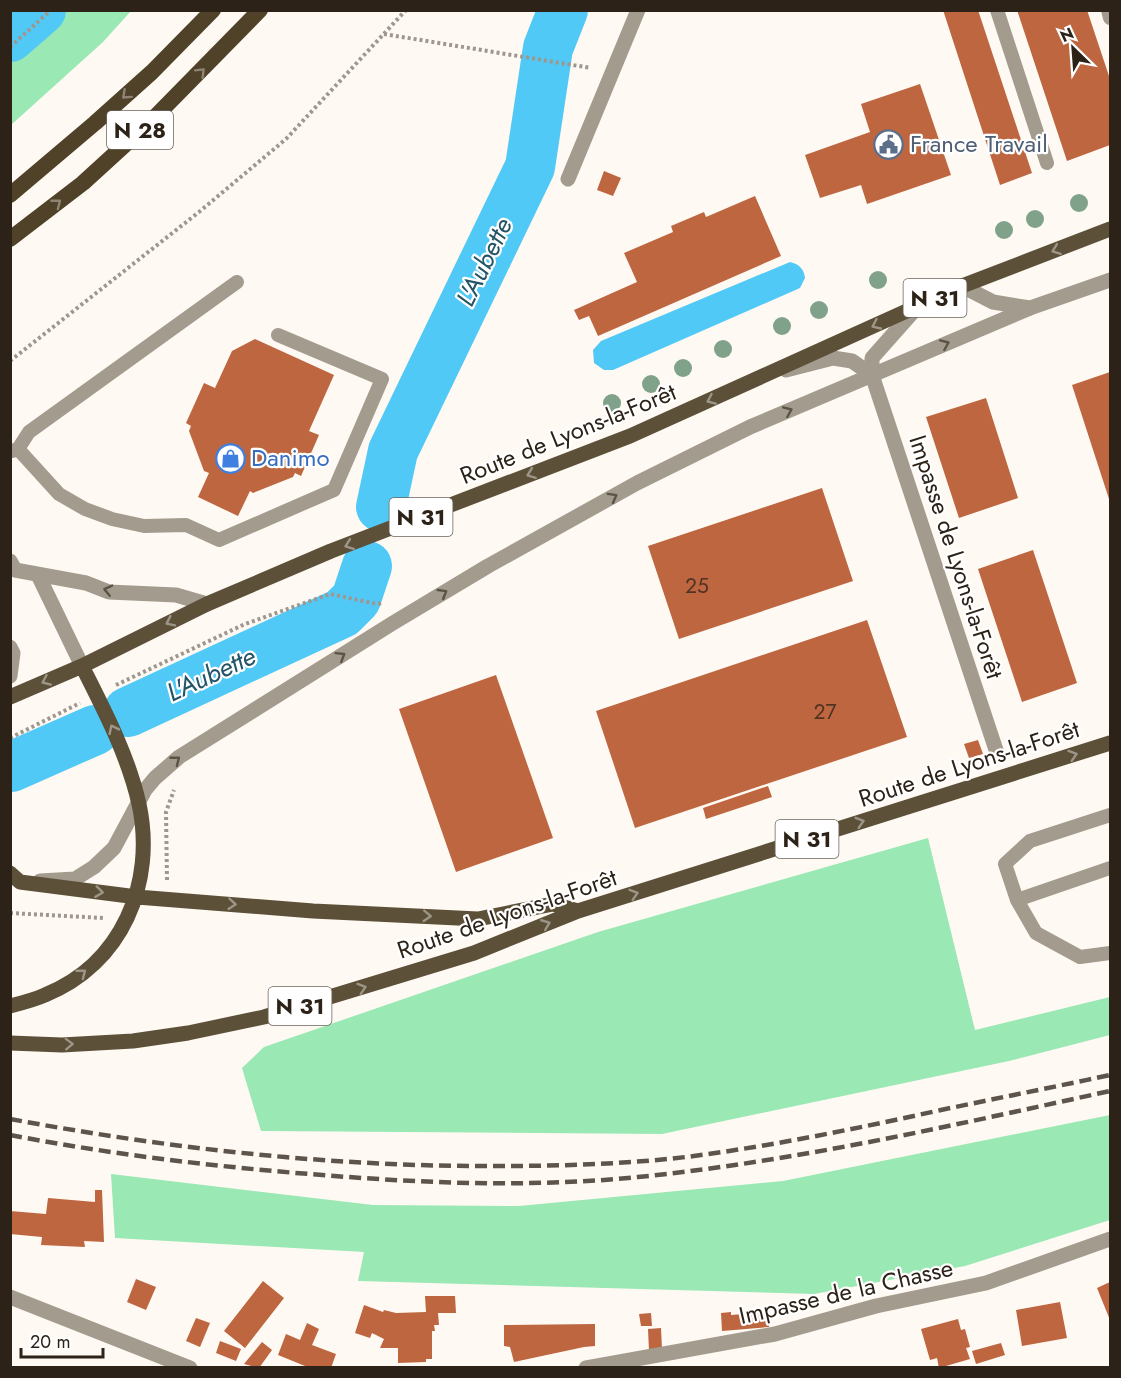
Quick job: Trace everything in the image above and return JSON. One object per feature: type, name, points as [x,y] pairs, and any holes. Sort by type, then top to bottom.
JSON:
[{"type":"highway","name":"N 28","points":[[10,195],[112,109],[213,10]]},
{"type":"highway","name":"N 28","points":[[10,239],[83,183],[135,135],[260,10]]},
{"type":"main road","name":"Route de Lyons-la-Forêt","points":[[10,697],[82,666],[207,604],[331,551],[630,436],[962,286],[1110,229]]},
{"type":"main road","points":[[10,1006],[46,995],[66,985],[87,970],[119,934],[137,897],[143,872],[144,839],[139,804],[119,742],[82,666]]},
{"type":"main road","name":"Route de Lyons-la-Forêt","points":[[10,1042],[62,1045],[133,1041],[188,1033],[264,1017],[474,953],[578,911],[1110,743]]},
{"type":"main road","points":[[14,879],[137,897],[312,911],[478,919],[553,904],[578,911]]},
{"type":"street","points":[[568,179],[638,10]]},
{"type":"street","points":[[14,879],[75,879],[94,867],[114,848],[145,790],[155,778],[180,757],[488,566],[637,483],[750,427],[1030,308],[1110,280]]},
{"type":"street","points":[[962,286],[993,302],[1030,308]]},
{"type":"street","points":[[872,375],[872,358],[919,305]]},
{"type":"street","points":[[764,375],[833,358],[852,361],[872,375]]},
{"type":"street","name":"Impasse de Lyons-la-Forêt","points":[[872,375],[997,753]]},
{"type":"street","points":[[12,570],[86,583],[110,592],[176,595],[207,604]]},
{"type":"street","points":[[38,575],[82,666]]},
{"type":"street","points":[[10,647],[13,653],[10,676]]},
{"type":"street","name":"Impasse de la Chasse","points":[[586,1368],[775,1334],[876,1306],[986,1283],[1110,1239]]},
{"type":"street","points":[[10,1297],[190,1368]]},
{"type":"lane","points":[[997,10],[1047,163]]},
{"type":"lane","points":[[1108,10],[1110,18]]},
{"type":"lane","points":[[237,282],[29,432],[14,451],[59,494],[85,509],[112,519],[144,526],[186,525],[219,540],[324,495],[334,490],[381,379],[278,335]]},
{"type":"lane","points":[[1110,815],[1030,841],[1005,864],[1017,900],[1036,933],[1080,957],[1110,953]]},
{"type":"lane","points":[[1017,900],[1110,868]]},
{"type":"path","points":[[10,47],[51,10]]},
{"type":"path","points":[[10,362],[200,212],[286,139],[406,10]]},
{"type":"path","points":[[384,34],[612,72]]},
{"type":"path","points":[[10,738],[137,673],[244,624],[330,594],[376,604]]},
{"type":"path","points":[[167,887],[166,812],[176,786]]},
{"type":"path","points":[[10,913],[108,918]]},
{"type":"green space","points":[[11,10],[131,11],[103,42],[11,125]]},
{"type":"green space","points":[[928,838],[975,1030],[1110,997],[1110,1035],[1009,1061],[662,1134],[261,1131],[242,1068],[264,1047],[598,932]]},
{"type":"green space","points":[[1110,1115],[1110,1220],[965,1266],[814,1294],[358,1281],[364,1252],[115,1238],[111,1174],[373,1205],[519,1206],[783,1181]]},
{"type":"water","points":[[790,262],[804,272],[805,278],[800,288],[613,370],[604,370],[594,363],[593,350],[601,341]]},
{"type":"building","points":[[943,10],[978,10],[1032,173],[1000,185]]},
{"type":"building","points":[[1017,10],[1087,10],[1110,79],[1110,145],[1067,161]]},
{"type":"building","name":"France Travail","points":[[920,84],[951,175],[867,204],[861,185],[820,198],[805,155],[870,132],[861,104]]},
{"type":"building","points":[[604,171],[621,178],[613,196],[597,190]]},
{"type":"building","points":[[755,196],[781,256],[598,336],[589,316],[579,320],[574,310],[637,282],[624,253],[673,232],[671,226],[704,212],[706,217]]},
{"type":"building","points":[[255,339],[334,375],[309,431],[319,435],[301,476],[295,473],[293,477],[253,493],[250,491],[238,516],[198,497],[209,473],[204,471],[189,431],[191,426],[186,423],[204,383],[215,388],[232,351]]},
{"type":"building","points":[[1110,372],[1110,502],[1072,385]]},
{"type":"building","points":[[986,398],[1018,498],[959,518],[926,417]]},
{"type":"building","points":[[822,488],[853,581],[679,639],[648,546]]},
{"type":"building","points":[[1033,550],[1077,683],[1022,702],[978,569]]},
{"type":"building","points":[[867,620],[907,737],[635,828],[596,711]]},
{"type":"building","points":[[496,675],[553,838],[456,872],[399,709]]},
{"type":"building","points":[[978,740],[983,754],[969,758],[964,744]]},
{"type":"building","points":[[768,786],[772,797],[706,819],[703,808]]},
{"type":"building","points":[[95,1190],[102,1190],[104,1242],[84,1241],[85,1247],[41,1245],[42,1237],[10,1234],[10,1211],[46,1214],[48,1198],[95,1202]]},
{"type":"building","points":[[136,1279],[156,1287],[146,1310],[127,1302]]},
{"type":"building","points":[[263,1281],[284,1298],[245,1348],[224,1331]]},
{"type":"building","points":[[1110,1282],[1110,1320],[1097,1288]]},
{"type":"building","points":[[425,1296],[455,1296],[456,1313],[438,1313],[439,1325],[434,1325],[435,1331],[432,1331],[432,1359],[426,1359],[426,1362],[398,1363],[398,1348],[380,1348],[384,1339],[372,1333],[370,1338],[355,1333],[364,1305],[383,1312],[384,1310],[396,1313],[426,1312]]},
{"type":"building","points":[[1060,1302],[1067,1338],[1022,1346],[1016,1310]]},
{"type":"building","points":[[731,1312],[731,1315],[768,1312],[769,1327],[722,1331],[721,1313]]},
{"type":"building","points":[[651,1313],[652,1326],[641,1326],[639,1314]]},
{"type":"building","points":[[196,1318],[210,1323],[200,1347],[186,1341]]},
{"type":"building","points":[[958,1319],[961,1330],[965,1329],[970,1347],[966,1348],[970,1359],[939,1368],[937,1358],[930,1360],[921,1329]]},
{"type":"building","points":[[307,1323],[319,1329],[312,1345],[336,1354],[331,1368],[310,1368],[278,1355],[286,1334],[300,1340]]},
{"type":"building","points":[[595,1324],[595,1346],[514,1362],[510,1347],[504,1346],[504,1325]]},
{"type":"building","points":[[661,1328],[662,1349],[649,1351],[648,1329]]},
{"type":"building","points":[[220,1341],[241,1349],[236,1361],[216,1353]]},
{"type":"building","points":[[262,1342],[272,1350],[259,1368],[244,1364]]},
{"type":"building","points":[[1001,1343],[1005,1355],[976,1364],[972,1351]]},
{"type":"waterway","points":[[10,37],[41,10]]},
{"type":"waterway","name":"L'Aubette","points":[[381,507],[393,451],[530,167],[548,48],[563,10]]},
{"type":"waterway","name":"L'Aubette","points":[[128,712],[342,613],[356,599],[367,566]]},
{"type":"waterway","name":"L'Aubette","points":[[11,767],[95,730]]},
{"type":"railway","points":[[10,1119],[132,1139],[315,1159],[437,1165],[597,1164],[725,1152],[849,1130],[1110,1075]]},
{"type":"railway","points":[[10,1135],[122,1154],[272,1171],[432,1182],[556,1182],[638,1177],[757,1162],[876,1141],[1110,1091]]},
{"type":"place","name":"France Travail","points":[[889,144]]},
{"type":"place","name":"Danimo","points":[[230,458]]}]
